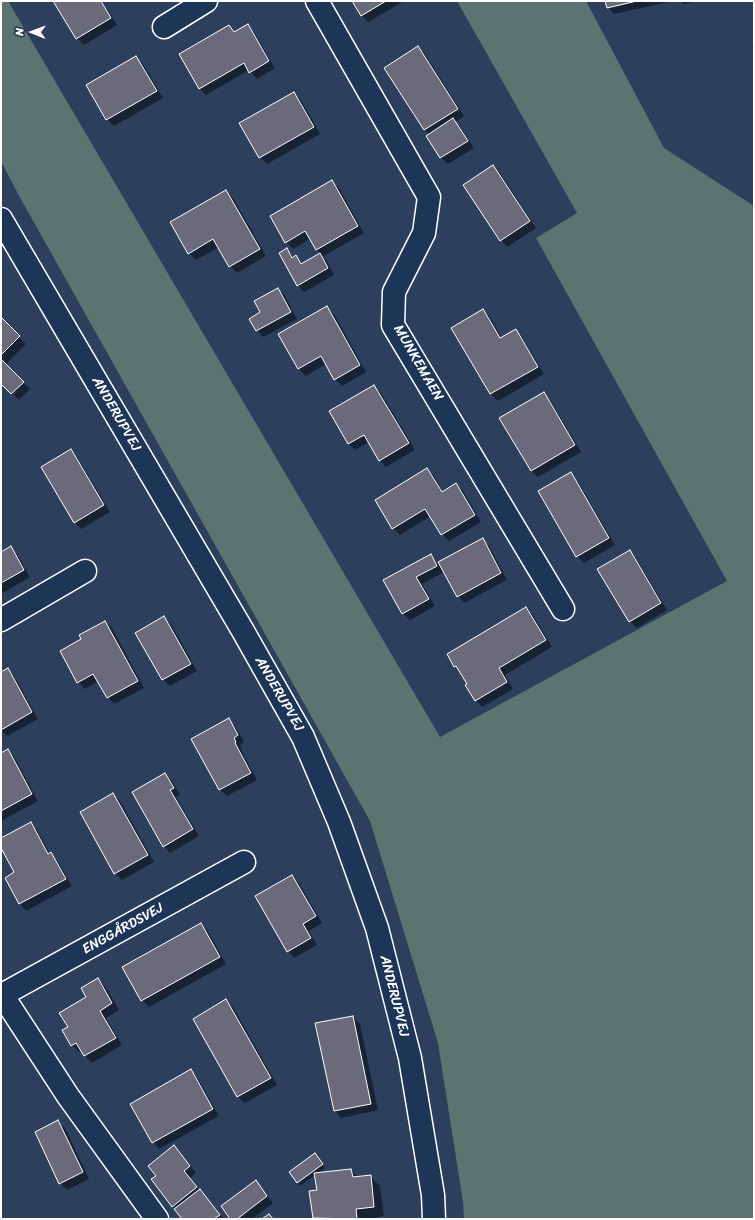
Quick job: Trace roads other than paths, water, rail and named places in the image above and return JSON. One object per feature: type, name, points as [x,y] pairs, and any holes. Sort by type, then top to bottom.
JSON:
[{"type":"street","points":[[164,27],[206,1]]},
{"type":"street","name":"MUNKEMAEN","points":[[317,1],[430,198],[424,233],[394,292],[393,325],[563,609]]},
{"type":"street","name":"ANDERUPVEJ","points":[[1,219],[239,624],[303,737],[339,822],[377,928],[410,1058],[433,1195],[434,1219]]},
{"type":"street","points":[[1,620],[85,571]]},
{"type":"street","name":"ENGGÅRDSVEJ","points":[[157,1219],[68,1096],[1,994],[244,862]]}]
